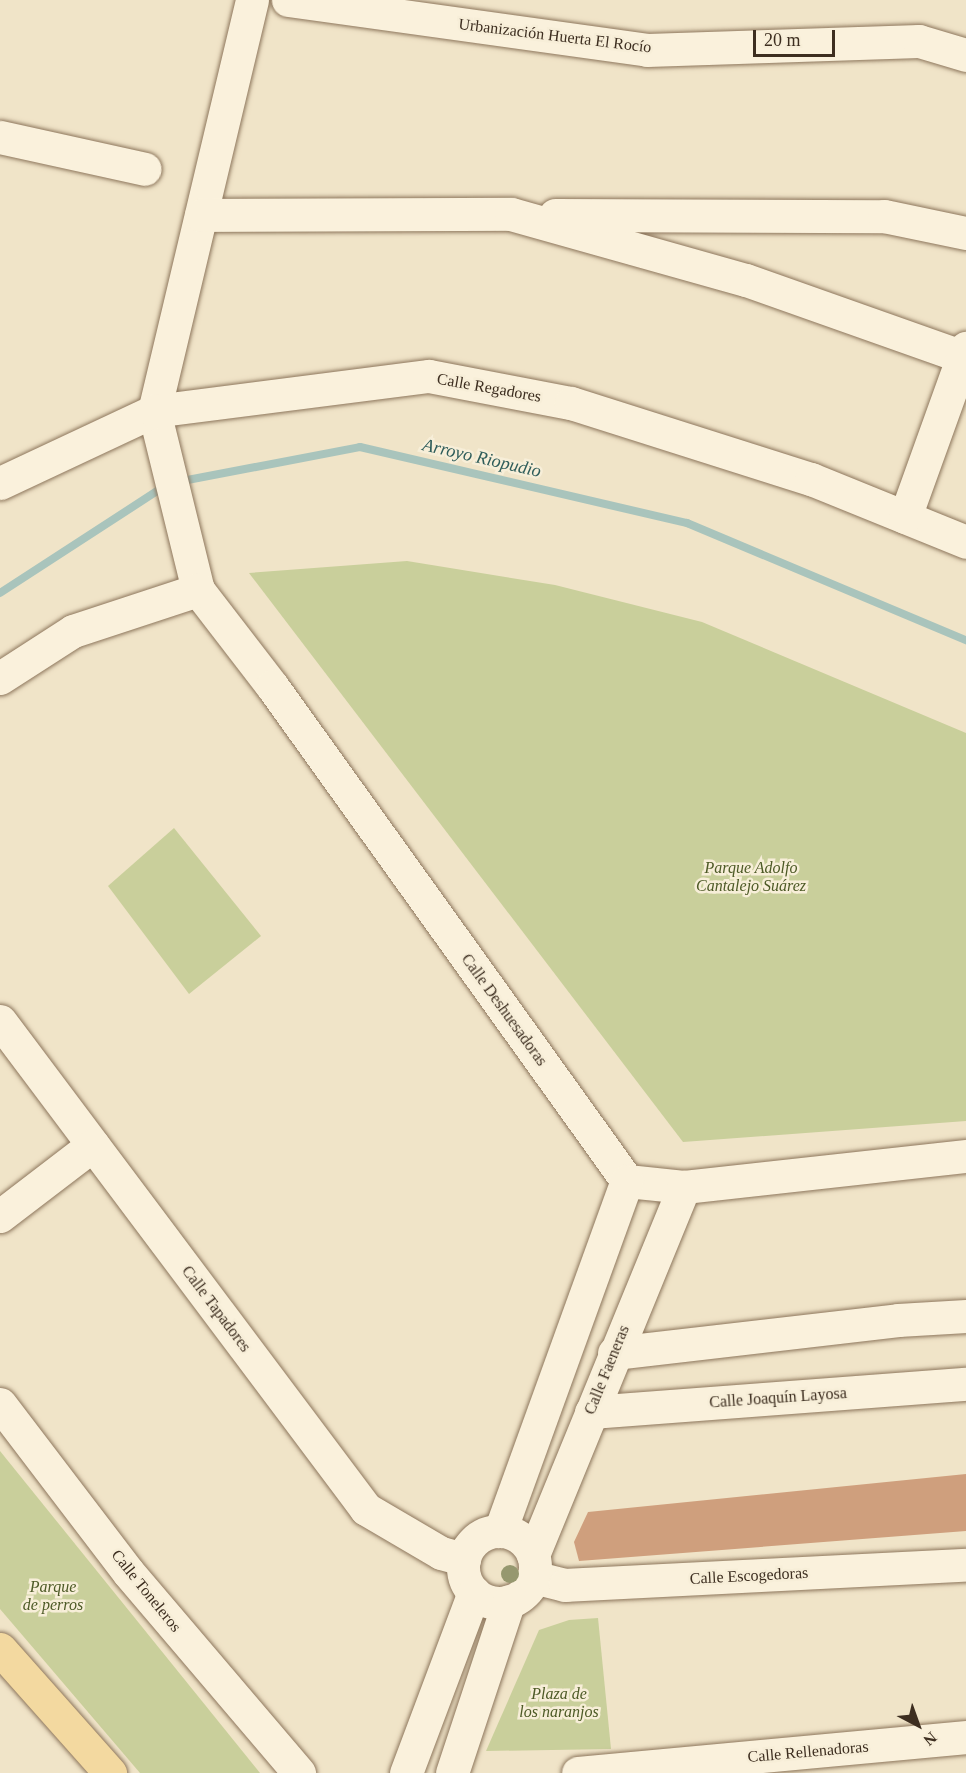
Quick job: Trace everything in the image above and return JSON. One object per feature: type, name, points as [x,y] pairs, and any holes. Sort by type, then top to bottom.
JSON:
[{"type":"main road","points":[[0,1649],[110,1773]]},
{"type":"main road","points":[[0,1655],[88,1773]]},
{"type":"street","points":[[0,678],[73,631],[195,574],[154,411],[252,0]]},
{"type":"street","name":"Urbanización Huerta El Rocío","points":[[288,0],[647,50],[919,41],[966,55]]},
{"type":"street","points":[[0,137],[145,169]]},
{"type":"street","points":[[511,214],[746,280],[964,353],[906,517],[966,542]]},
{"type":"street","points":[[201,215],[884,216],[966,232]]},
{"type":"street","name":"Calle Regadores","points":[[0,483],[154,411],[429,376],[571,403],[811,478],[906,517]]},
{"type":"street","name":"Calle Deshuesadoras","points":[[195,574],[272,686],[627,1181]]},
{"type":"street","name":"Calle Tapadores","points":[[0,1021],[366,1509],[441,1553],[464,1559]]},
{"type":"street","points":[[0,1216],[93,1145]]},
{"type":"street","points":[[500,1531],[627,1181],[684,1187],[966,1156]]},
{"type":"street","name":"Calle Faeneras","points":[[533,1566],[614,1353],[684,1187]]},
{"type":"street","points":[[614,1353],[898,1320],[966,1316]]},
{"type":"street","name":"Calle Joaquín Layosa","points":[[591,1412],[966,1384]]},
{"type":"street","name":"Calle Toneleros","points":[[0,1404],[128,1572],[299,1773]]},
{"type":"street","points":[[500,1531],[517,1535],[527,1544],[533,1566],[520,1595],[509,1601],[496,1603],[483,1599],[467,1583],[464,1559],[476,1539],[488,1533],[500,1531]]},
{"type":"street","name":"Calle Escogedoras","points":[[533,1566],[565,1585],[966,1565]]},
{"type":"street","points":[[406,1773],[474,1592]]},
{"type":"street","points":[[452,1773],[509,1601]]},
{"type":"street","name":"Calle Rellenadoras","points":[[578,1773],[966,1737]]},
{"type":"green space","name":"Parque Adolfo Cantalejo Suárez","points":[[407,561],[555,585],[702,622],[966,733],[966,1121],[683,1142],[249,573]]},
{"type":"green space","points":[[174,828],[261,936],[189,994],[108,886]]},
{"type":"green space","name":"Parque de perros","points":[[0,1451],[260,1773],[140,1773],[0,1609]]},
{"type":"green space","name":"Plaza de los naranjos","points":[[598,1618],[611,1749],[486,1751],[539,1630],[569,1620]]},
{"type":"building","points":[[966,1474],[966,1531],[579,1561],[574,1542],[588,1512]]},
{"type":"waterway","name":"Arroyo Riopudio","points":[[177,482],[360,447],[687,523],[966,640]]},
{"type":"waterway","name":"Arroyo Riopudio","points":[[0,593],[165,486]]}]
